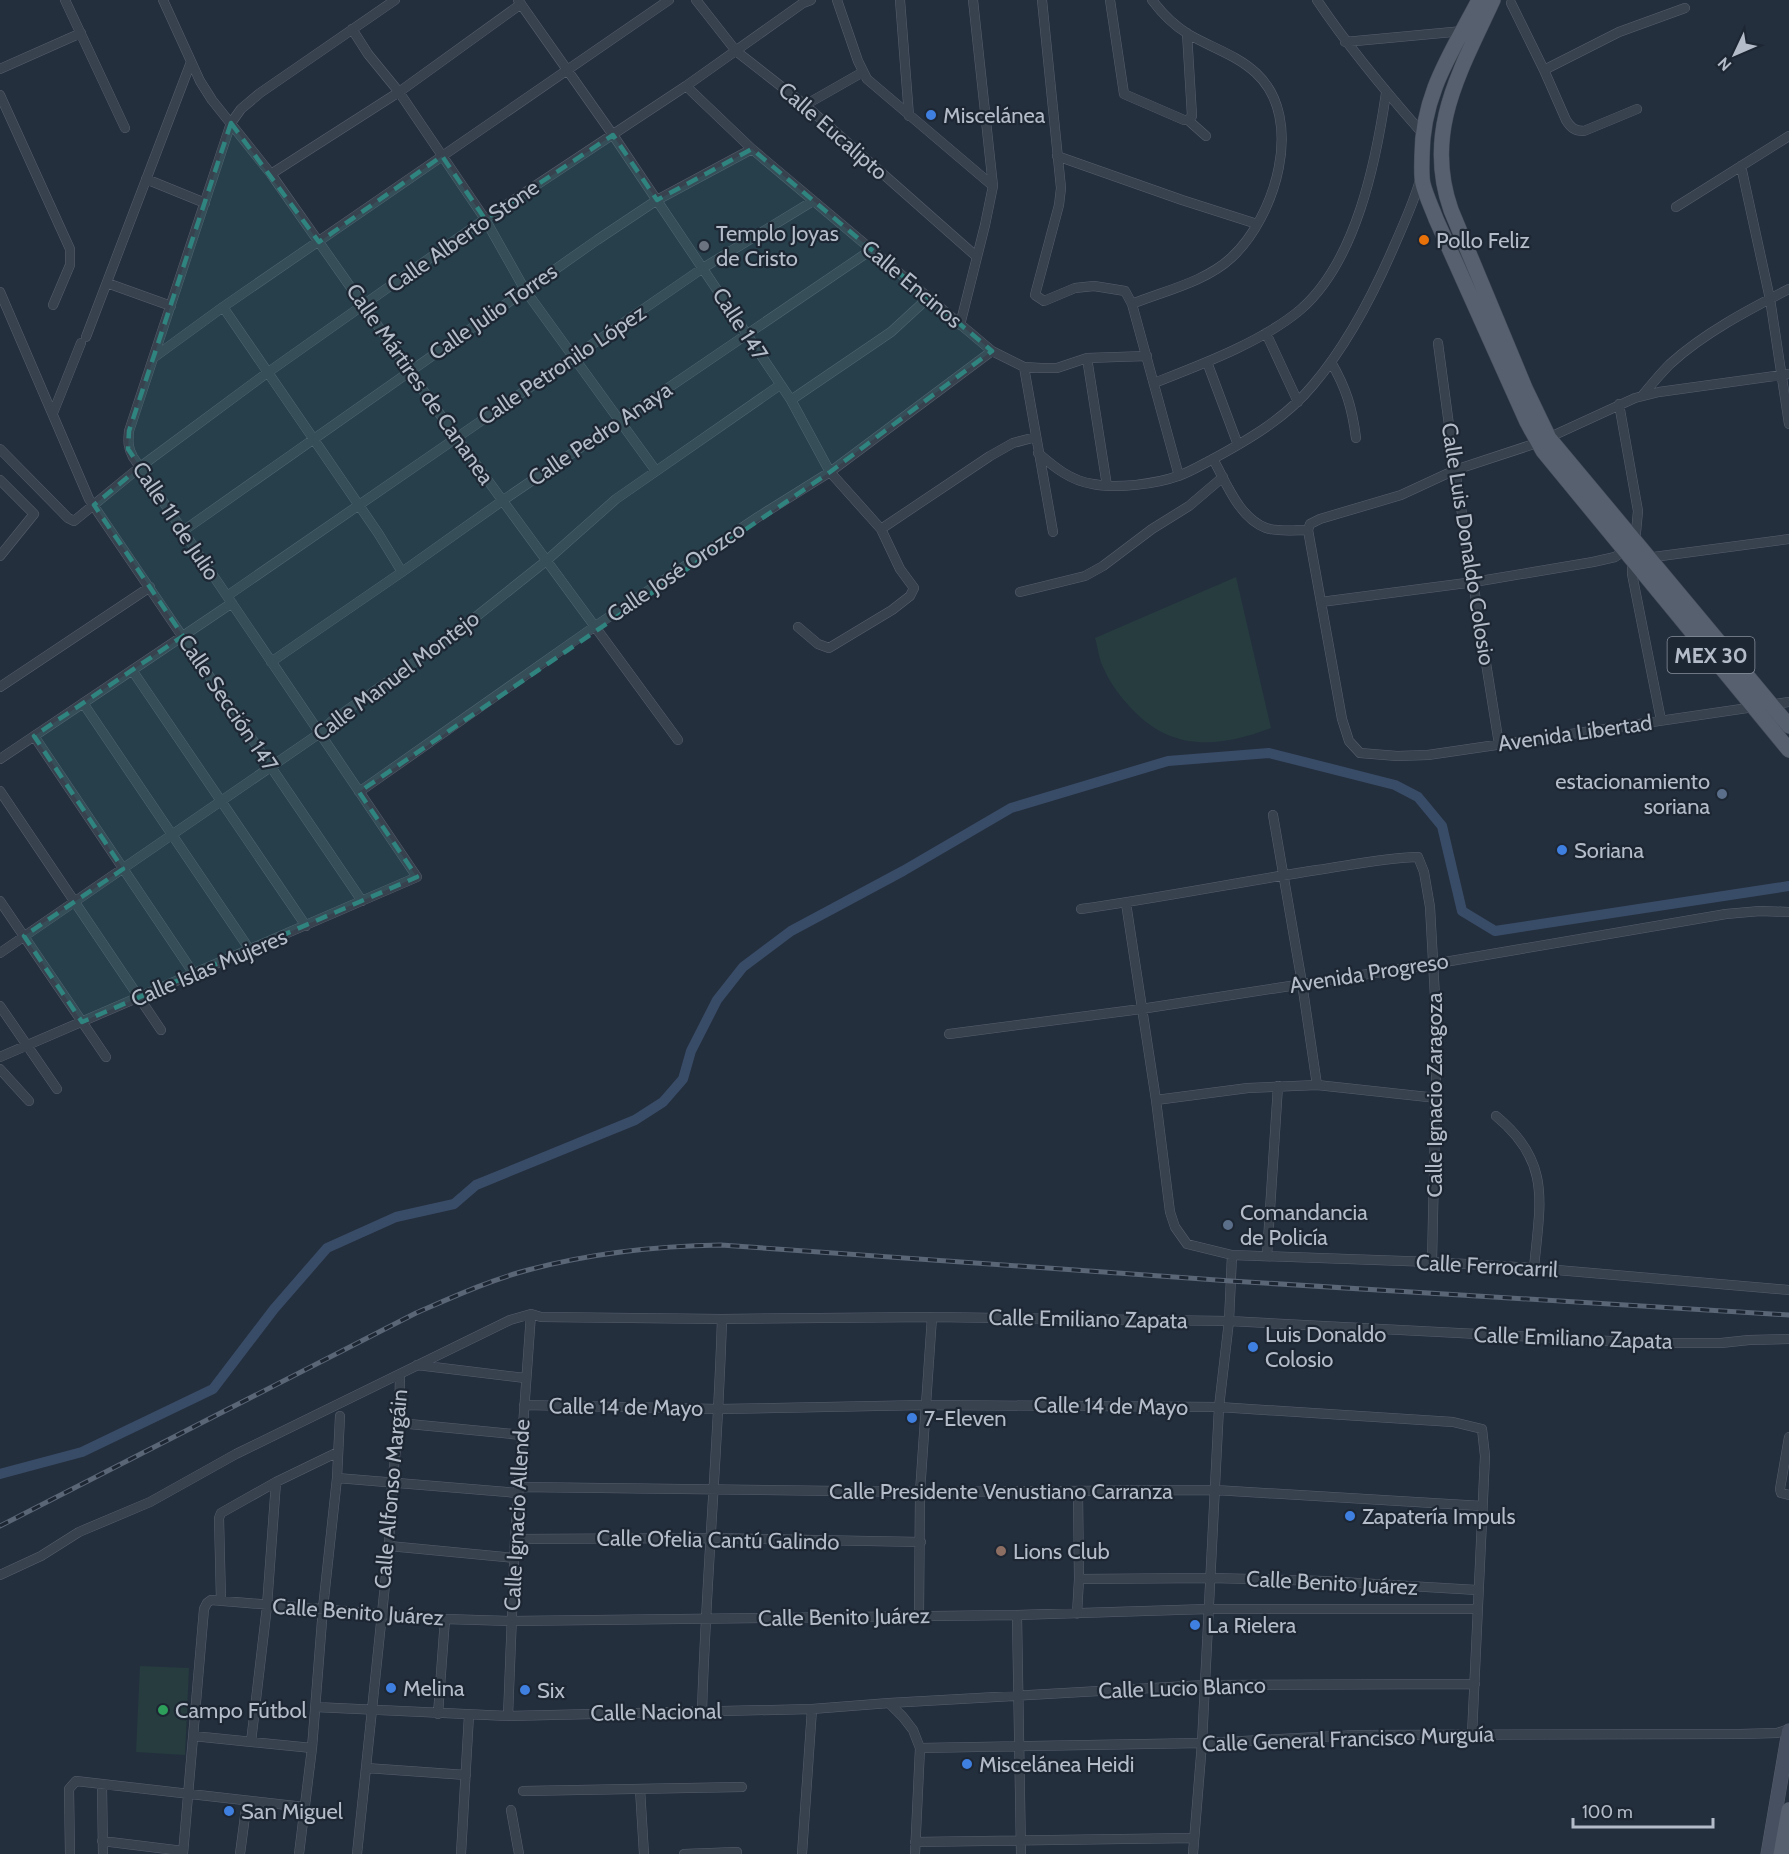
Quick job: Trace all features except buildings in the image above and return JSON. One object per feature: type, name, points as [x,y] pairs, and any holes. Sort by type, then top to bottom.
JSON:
[{"type":"main road","name":"MEX 30","points":[[1479,0],[1437,79],[1425,117],[1423,184],[1436,219],[1563,478],[1630,552],[1789,750]]},
{"type":"main road","name":"MEX 30","points":[[1493,0],[1457,78],[1447,108],[1442,138],[1442,182],[1451,210],[1525,388],[1543,440]]},
{"type":"main road","name":"MEX 30","points":[[1630,552],[1649,558],[1789,726]]},
{"type":"main road","points":[[1781,1854],[1789,1810]]},
{"type":"street","points":[[65,0],[125,128]]},
{"type":"street","name":"Calle Mártires de Cananea","points":[[164,0],[191,62],[212,100],[271,174],[502,501],[678,740]]},
{"type":"street","points":[[231,123],[260,93],[395,0]]},
{"type":"street","points":[[153,358],[223,307],[669,0]]},
{"type":"street","name":"Calle Eucalipto","points":[[696,0],[736,51],[805,105],[977,257]]},
{"type":"street","name":"Calle Alberto Stone","points":[[0,449],[68,518],[74,521],[140,467],[364,304],[486,219],[686,86],[803,3],[811,0]]},
{"type":"street","points":[[837,0],[863,72],[909,116],[993,186]]},
{"type":"street","points":[[900,0],[909,116]]},
{"type":"street","points":[[960,325],[993,186],[973,0]]},
{"type":"street","points":[[1042,0],[1060,188],[1059,205],[1035,295],[1044,301],[1075,288],[1094,286],[1125,291],[1132,304],[1179,476]]},
{"type":"street","points":[[1110,0],[1124,94],[1188,120],[1206,136]]},
{"type":"street","points":[[1132,304],[1216,269],[1232,258],[1257,224],[1269,199],[1281,155],[1283,136],[1276,104],[1256,73],[1240,61],[1187,33],[1152,0]]},
{"type":"street","points":[[1317,0],[1345,42],[1424,135]]},
{"type":"street","points":[[1512,1],[1571,128],[1577,131],[1592,128],[1637,109]]},
{"type":"street","points":[[271,174],[399,92],[519,2]]},
{"type":"street","name":"Calle 147","points":[[519,2],[568,69],[747,334],[790,400],[830,472],[881,529],[900,568],[914,588],[910,596],[892,610],[829,648],[818,644],[798,627]]},
{"type":"street","points":[[1544,70],[1619,32],[1685,8]]},
{"type":"street","points":[[352,28],[368,54],[399,92],[486,219],[525,290],[656,471]]},
{"type":"street","points":[[1345,42],[1463,31]]},
{"type":"street","points":[[0,69],[81,33]]},
{"type":"street","points":[[1187,33],[1192,116],[1188,120]]},
{"type":"street","points":[[53,413],[191,62]]},
{"type":"street","points":[[805,105],[863,72]]},
{"type":"street","name":"Calle Encinos","points":[[686,86],[752,149],[992,351],[1024,368],[1057,368],[1087,358],[1147,356]]},
{"type":"street","points":[[1154,384],[1207,362],[1266,333],[1302,309],[1323,285],[1340,259],[1357,222],[1381,129],[1386,93]]},
{"type":"street","points":[[0,95],[70,249],[70,265],[53,305]]},
{"type":"street","name":"Calle 11 de Julio","points":[[231,123],[129,431],[128,449],[417,877]]},
{"type":"street","points":[[1676,207],[1789,136]]},
{"type":"street","name":"Calle Julio Torres","points":[[183,531],[410,370],[657,200],[752,149]]},
{"type":"street","points":[[1057,156],[1257,224]]},
{"type":"street","points":[[1741,166],[1785,375],[1789,424]]},
{"type":"street","points":[[1038,453],[1056,468],[1075,479],[1092,484],[1107,486],[1147,483],[1179,476],[1265,428],[1298,402],[1331,362],[1360,316],[1376,287],[1405,221],[1422,172]]},
{"type":"street","points":[[146,179],[205,203]]},
{"type":"street","name":"Calle Petronilo López","points":[[0,759],[183,636],[229,599],[456,437],[703,268],[813,201]]},
{"type":"street","name":"Calle Pedro Anaya","points":[[271,662],[402,573],[502,501],[871,250]]},
{"type":"street","points":[[106,283],[171,306]]},
{"type":"street","points":[[1642,396],[1670,364],[1694,346],[1745,312],[1789,290]]},
{"type":"street","name":"Calle Sección 147","points":[[0,291],[89,499],[362,901]]},
{"type":"street","points":[[790,400],[891,332],[928,298]]},
{"type":"street","points":[[223,307],[402,573]]},
{"type":"street","points":[[1266,333],[1298,402]]},
{"type":"street","name":"Calle Luis Donaldo Colosio","points":[[1438,343],[1455,470],[1499,744]]},
{"type":"street","name":"Calle José Orozco","points":[[359,792],[594,627],[830,472],[992,351]]},
{"type":"street","points":[[1087,358],[1107,486]]},
{"type":"street","points":[[1207,362],[1238,445]]},
{"type":"street","points":[[1331,362],[1347,391],[1356,438]]},
{"type":"street","points":[[1024,368],[1053,532]]},
{"type":"street","points":[[1630,552],[1593,562],[1474,582],[1321,602],[1308,530],[1310,524],[1320,519],[1401,495],[1455,470],[1543,440],[1619,404],[1642,396],[1785,375]]},
{"type":"street","name":"Calle Manuel Montejo","points":[[0,953],[320,733],[333,720],[448,639],[546,561],[616,499],[780,384]]},
{"type":"street","points":[[1619,404],[1638,511],[1630,552],[1632,574],[1661,720]]},
{"type":"street","points":[[881,529],[990,456],[1013,443],[1036,437]]},
{"type":"street","points":[[1213,459],[1237,502],[1255,522],[1268,529],[1308,530]]},
{"type":"street","points":[[1020,592],[1085,576],[1103,566],[1152,529],[1189,506],[1223,477]]},
{"type":"street","points":[[0,480],[34,514],[0,556]]},
{"type":"street","points":[[1649,558],[1789,539]]},
{"type":"street","points":[[0,687],[150,587]]},
{"type":"street","name":"Avenida Libertad","points":[[1321,602],[1342,719],[1349,741],[1360,753],[1397,756],[1428,754],[1789,702]]},
{"type":"street","points":[[132,670],[306,926]]},
{"type":"street","points":[[83,703],[250,950]]},
{"type":"street","points":[[34,736],[194,974]]},
{"type":"street","points":[[0,791],[161,1030]]},
{"type":"street","points":[[1273,815],[1317,1085]]},
{"type":"street","name":"Calle Ignacio Zaragoza","points":[[1282,875],[1418,857],[1424,872],[1430,907],[1437,1033],[1432,1262]]},
{"type":"street","points":[[1081,909],[1282,875]]},
{"type":"street","name":"Calle Islas Mujeres","points":[[0,1058],[417,877]]},
{"type":"street","points":[[0,901],[106,1057]]},
{"type":"street","points":[[1126,903],[1156,1100],[1278,1086],[1317,1085],[1437,1098]]},
{"type":"street","name":"Avenida Progreso","points":[[949,1034],[1141,1010],[1433,964],[1726,914],[1760,911],[1789,912]]},
{"type":"street","points":[[0,1006],[57,1089]]},
{"type":"street","points":[[0,1069],[29,1101]]},
{"type":"street","points":[[1267,1256],[1278,1086]]},
{"type":"street","name":"Calle Ferrocarril","points":[[1156,1100],[1170,1212],[1175,1227],[1186,1244],[1232,1255],[1534,1268],[1789,1290]]},
{"type":"street","points":[[1496,1116],[1522,1141],[1538,1175],[1539,1202],[1534,1268]]},
{"type":"street","points":[[1193,1854],[1202,1743],[1219,1407],[1229,1321],[1232,1255]]},
{"type":"street","name":"Calle Emiliano Zapata","points":[[0,1575],[41,1556],[79,1532],[150,1502],[236,1454],[400,1375],[416,1365],[510,1320],[531,1314],[541,1317],[722,1319],[932,1317],[1229,1321],[1648,1343],[1721,1343],[1757,1339],[1789,1339]]},
{"type":"street","name":"Calle Ignacio Allende","points":[[508,1716],[515,1539],[531,1314]]},
{"type":"street","points":[[919,1616],[920,1492],[932,1317]]},
{"type":"street","points":[[702,1711],[722,1319]]},
{"type":"street","name":"Calle 14 de Mayo","points":[[416,1365],[525,1378]]},
{"type":"street","name":"Calle Alfonso Margáin","points":[[357,1854],[389,1546],[392,1484],[399,1423],[400,1375]]},
{"type":"street","name":"Calle 14 de Mayo","points":[[524,1405],[719,1409],[926,1404],[1219,1407],[1454,1422],[1482,1429],[1485,1444],[1482,1506]]},
{"type":"street","points":[[299,1854],[312,1748],[323,1608],[337,1478],[340,1416]]},
{"type":"street","points":[[399,1423],[522,1435]]},
{"type":"street","points":[[1789,1437],[1780,1489],[1781,1493],[1789,1495]]},
{"type":"street","points":[[102,1841],[183,1852],[204,1609],[207,1603],[216,1600],[219,1516],[276,1482],[338,1452]]},
{"type":"street","name":"Calle Presidente Venustiano Carranza","points":[[337,1478],[392,1484],[518,1490],[920,1492],[1215,1490],[1482,1506]]},
{"type":"street","points":[[251,1742],[267,1605],[276,1482]]},
{"type":"street","points":[[1077,1614],[1078,1491]]},
{"type":"street","points":[[1472,1735],[1482,1506]]},
{"type":"street","name":"Calle Ofelia Cantú Galindo","points":[[515,1539],[712,1538],[921,1542]]},
{"type":"street","points":[[389,1546],[515,1558]]},
{"type":"street","name":"Calle Benito Juárez","points":[[1079,1579],[1211,1578],[1324,1581],[1478,1590]]},
{"type":"street","name":"Calle Benito Juárez","points":[[216,1600],[445,1619],[511,1621],[1017,1616],[1208,1609],[1477,1609]]},
{"type":"street","points":[[1017,1616],[1021,1854]]},
{"type":"street","points":[[438,1714],[445,1619]]},
{"type":"street","name":"Calle Lucio Blanco","points":[[889,1703],[1205,1685],[1475,1684]]},
{"type":"street","points":[[889,1703],[913,1730],[920,1748],[915,1854]]},
{"type":"street","name":"Calle Nacional","points":[[315,1707],[508,1716],[812,1710],[889,1703]]},
{"type":"street","points":[[802,1854],[812,1710]]},
{"type":"street","points":[[461,1854],[469,1715]]},
{"type":"street","points":[[1768,1854],[1786,1734]]},
{"type":"street","name":"Calle General Francisco Murguía","points":[[920,1748],[1202,1743],[1357,1735],[1786,1734]]},
{"type":"street","points":[[194,1736],[312,1748]]},
{"type":"street","points":[[366,1768],[466,1775]]},
{"type":"street","points":[[70,1854],[69,1789],[76,1781],[304,1808]]},
{"type":"street","points":[[102,1785],[103,1854]]},
{"type":"street","points":[[523,1791],[742,1787]]},
{"type":"street","points":[[640,1789],[644,1854]]},
{"type":"street","points":[[240,1854],[247,1801]]},
{"type":"street","points":[[511,1810],[519,1854]]},
{"type":"street","points":[[915,1842],[1194,1838]]},
{"type":"street","points":[[684,1854],[737,1852]]},
{"type":"highlighted area","points":[[231,123],[319,242],[442,156],[485,219],[613,135],[657,200],[752,149],[992,351],[830,472],[359,792],[417,877],[82,1022],[24,936],[123,869],[34,736],[183,636],[94,505],[140,467],[128,449],[129,431]]},
{"type":"green space","points":[[1236,577],[1271,728],[1251,735],[1214,742],[1179,739],[1162,732],[1146,722],[1116,689],[1102,665],[1095,638]]},
{"type":"green space","name":"Campo Fútbol","points":[[140,1666],[189,1668],[185,1755],[136,1752]]},
{"type":"waterway","points":[[0,1474],[82,1452],[213,1389],[274,1309],[327,1248],[396,1217],[454,1204],[476,1185],[635,1120],[663,1102],[683,1079],[691,1051],[717,1000],[743,967],[791,931],[903,871],[1011,808],[1168,761],[1269,753],[1395,785],[1418,797],[1442,826],[1462,911],[1495,931],[1789,886]]},
{"type":"railway","points":[[0,1526],[416,1313],[514,1274],[576,1259],[624,1252],[721,1245],[1231,1281],[1789,1315]]},
{"type":"place","name":"Miscelánea","points":[[931,115]]},
{"type":"place","name":"Pollo Feliz","points":[[1424,240]]},
{"type":"place","name":"Templo Joyas de Cristo","points":[[704,246]]},
{"type":"place","name":"estacionamiento soriana","points":[[1722,794]]},
{"type":"place","name":"Soriana","points":[[1562,850]]},
{"type":"place","name":"Comandancia de Policía","points":[[1228,1225]]},
{"type":"place","name":"Luis Donaldo Colosio","points":[[1253,1347]]},
{"type":"place","name":"7-Eleven","points":[[912,1418]]},
{"type":"place","name":"Zapatería Impuls","points":[[1350,1516]]},
{"type":"place","name":"Lions Club","points":[[1001,1551]]},
{"type":"place","name":"La Rielera","points":[[1195,1625]]},
{"type":"place","name":"Melina","points":[[391,1688]]},
{"type":"place","name":"Six","points":[[525,1690]]},
{"type":"place","name":"Campo Fútbol","points":[[163,1710]]},
{"type":"place","name":"Miscelánea Heidi","points":[[967,1764]]},
{"type":"place","name":"San Miguel","points":[[229,1811]]}]
